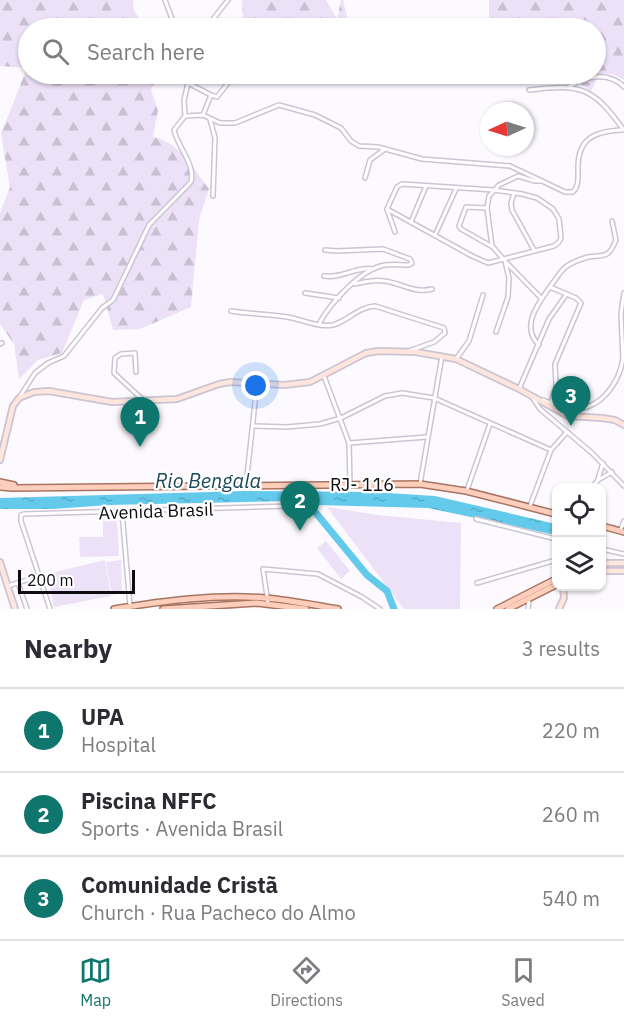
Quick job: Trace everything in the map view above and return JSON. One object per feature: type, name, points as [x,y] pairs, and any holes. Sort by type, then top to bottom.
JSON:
[{"type":"main road","name":"RJ- 116","points":[[0,484],[21,487],[420,484],[466,492],[552,513]]},
{"type":"main road","points":[[606,527],[622,531]]},
{"type":"main road","points":[[508,609],[552,582]]},
{"type":"main road","points":[[496,609],[552,587]]},
{"type":"main road","points":[[171,601],[172,608]]},
{"type":"main road","points":[[114,609],[171,601],[268,601],[338,609]]},
{"type":"main road","points":[[163,609],[268,601],[305,609]]},
{"type":"street","points":[[165,0],[172,18]]},
{"type":"street","points":[[214,18],[228,0]]},
{"type":"street","points":[[606,78],[623,85]]},
{"type":"street","points":[[0,460],[9,415],[35,373],[48,363],[64,356],[97,313],[113,300],[149,225],[191,182],[192,174],[176,141],[174,130],[185,116],[184,100],[188,84]]},
{"type":"street","points":[[190,84],[217,98],[228,84]]},
{"type":"street","points":[[569,87],[573,84]]},
{"type":"street","points":[[185,116],[203,115],[225,123],[239,122],[279,105],[315,115],[341,128],[355,144],[422,159],[510,166],[565,192],[575,191],[579,151],[584,143],[599,133],[624,130],[596,98],[580,89],[569,87],[529,90]]},
{"type":"street","points":[[203,115],[211,95]]},
{"type":"street","points":[[209,117],[215,138],[213,196]]},
{"type":"street","points":[[365,178],[370,160],[385,149]]},
{"type":"street","points":[[492,246],[487,208],[489,196],[500,184],[513,177],[542,180]]},
{"type":"street","points":[[387,209],[488,263],[554,246],[561,238],[559,219],[553,209],[537,198],[494,190],[402,184],[397,187],[387,209],[395,232]]},
{"type":"street","points":[[411,222],[426,186]]},
{"type":"street","points":[[435,235],[456,189]]},
{"type":"street","points":[[514,193],[511,203],[512,210],[534,250]]},
{"type":"street","points":[[487,208],[466,207],[459,226],[492,246],[541,298]]},
{"type":"street","points":[[539,345],[532,337],[531,326],[537,304],[567,266],[582,259],[602,257],[607,254],[616,240],[612,221]]},
{"type":"street","points":[[319,324],[327,310],[353,284],[373,269],[385,265],[409,266],[412,262],[408,258],[383,249],[337,251],[325,249]]},
{"type":"street","points":[[496,333],[505,311],[509,283],[504,260]]},
{"type":"street","points":[[324,276],[340,276],[364,268],[373,269]]},
{"type":"street","points":[[353,284],[382,280],[416,291],[424,292],[432,289]]},
{"type":"street","points":[[550,287],[579,299],[581,305],[555,364],[556,386],[551,403]]},
{"type":"street","points":[[305,293],[339,298]]},
{"type":"street","points":[[531,395],[566,409],[576,410],[601,400],[613,387],[621,372],[623,360],[621,314],[624,293]]},
{"type":"street","points":[[519,389],[549,319],[566,295]]},
{"type":"street","points":[[456,359],[469,342],[483,296]]},
{"type":"street","points":[[231,311],[252,315],[289,317],[333,325],[354,312],[375,306],[445,329],[441,338],[407,351]]},
{"type":"street","points":[[19,398],[34,392],[49,391],[112,402],[177,399],[230,382],[297,384],[324,376],[372,352],[407,351],[456,359],[531,395],[568,416],[615,420],[624,425]]},
{"type":"street","points":[[136,372],[135,353],[121,354],[116,358],[114,373],[144,401]]},
{"type":"street","points":[[420,484],[442,356]]},
{"type":"street","points":[[324,376],[349,443],[351,484]]},
{"type":"street","points":[[246,485],[257,384]]},
{"type":"street","points":[[253,426],[304,426],[341,418],[394,393],[434,398],[551,450]]},
{"type":"street","points":[[531,395],[540,408],[612,472],[624,486]]},
{"type":"street","points":[[466,492],[490,424]]},
{"type":"street","points":[[530,506],[551,450],[567,432]]},
{"type":"street","points":[[349,443],[427,437]]},
{"type":"street","points":[[596,483],[603,464]]},
{"type":"street","points":[[598,480],[612,472]]},
{"type":"street","name":"Avenida Brasil","points":[[39,576],[21,515],[291,506]]},
{"type":"street","points":[[122,512],[130,606]]},
{"type":"street","points":[[476,519],[552,538]]},
{"type":"street","points":[[622,531],[624,521]]},
{"type":"street","points":[[606,550],[624,554]]},
{"type":"street","points":[[0,561],[15,609]]},
{"type":"street","points":[[477,584],[552,561]]},
{"type":"street","points":[[606,563],[624,563]]},
{"type":"street","points":[[268,601],[263,569],[307,572],[329,578],[380,609]]},
{"type":"street","points":[[606,571],[624,571]]},
{"type":"street","points":[[8,586],[39,576],[50,609]]},
{"type":"street","points":[[18,583],[27,609]]},
{"type":"street","points":[[559,609],[564,598],[563,591]]},
{"type":"street","points":[[528,609],[529,596]]},
{"type":"green space","points":[[0,0],[133,0],[134,11],[139,18],[18,18],[18,67],[0,66]]},
{"type":"green space","points":[[242,0],[326,0],[336,18],[243,18]]},
{"type":"green space","points":[[341,0],[343,0],[348,18],[337,18]]},
{"type":"green space","points":[[489,0],[624,0],[624,80],[613,74],[606,74],[606,18],[489,17]]},
{"type":"green space","points":[[21,84],[154,84],[151,90],[158,110],[153,137],[163,140],[179,151],[209,189],[199,220],[191,307],[140,329],[113,330],[103,294],[84,300],[62,353],[38,360],[19,379],[14,344],[0,324],[0,213],[10,187],[1,134]]},
{"type":"green space","points":[[580,84],[594,84],[591,91]]},
{"type":"green space","points":[[327,507],[378,515],[461,523],[460,609],[404,609]]},
{"type":"green space","points":[[117,520],[119,556],[80,557],[79,537],[103,537],[103,521]]},
{"type":"green space","points":[[326,541],[350,571],[341,579],[317,548]]},
{"type":"green space","points":[[105,560],[111,596],[54,607],[47,574]]},
{"type":"green space","points":[[121,560],[122,593],[112,595],[106,562]]},
{"type":"water","points":[[244,491],[372,492],[435,496],[552,523],[552,534],[428,508],[317,505],[294,501],[0,509],[0,498]]},
{"type":"waterway","points":[[302,496],[367,575],[387,591],[394,609]]},
{"type":"place","name":"Comunidade Cristã","points":[[571,426]]},
{"type":"place","name":"UPA","points":[[140,447]]},
{"type":"place","name":"Piscina NFFC","points":[[300,531]]},
{"type":"water label","name":"Rio Bengala","points":[[208,480]]}]
